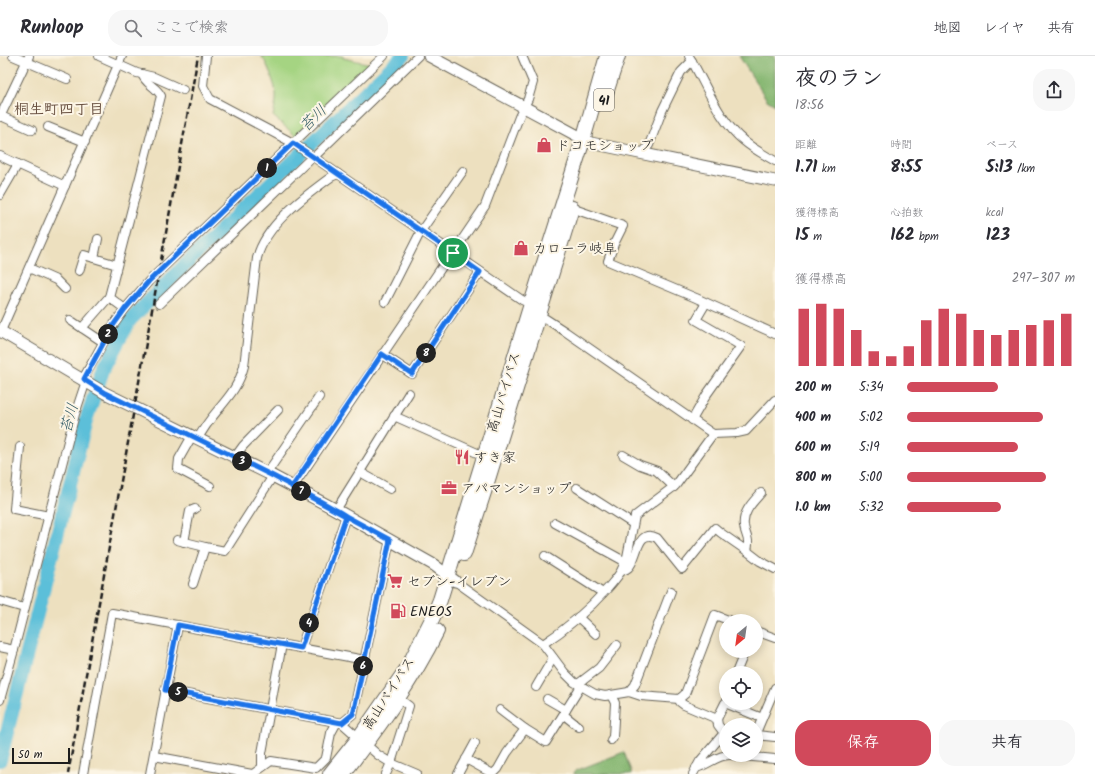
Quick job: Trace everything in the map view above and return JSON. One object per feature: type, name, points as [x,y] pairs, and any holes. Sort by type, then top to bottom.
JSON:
[{"type":"highway","name":"高山バイパス","points":[[587,142],[607,56]]},
{"type":"highway","name":"高山バイパス","points":[[330,774],[362,741],[398,698],[416,671],[440,623],[484,456],[534,310],[587,142],[618,56]]},
{"type":"highway","name":"高山バイパス","points":[[344,774],[362,741],[408,667],[452,578],[485,489],[534,310]]},
{"type":"street","points":[[13,56],[27,59],[67,79]]},
{"type":"street","points":[[100,56],[183,90]]},
{"type":"street","points":[[122,56],[1,331],[105,393],[270,474],[434,565],[543,644],[564,672],[580,685],[595,694],[605,696],[629,692],[641,696],[679,699],[685,694],[715,615],[719,616]]},
{"type":"street","points":[[206,56],[203,86],[210,99],[295,144],[522,300],[546,319],[712,434],[737,433],[746,431],[775,400]]},
{"type":"street","points":[[0,697],[14,650],[75,414],[86,381],[103,342],[125,309],[149,281],[295,144],[384,56]]},
{"type":"street","points":[[159,304],[418,56]]},
{"type":"street","points":[[429,56],[587,142],[775,181]]},
{"type":"street","points":[[292,487],[485,206],[519,117],[528,99],[533,82],[522,56]]},
{"type":"street","points":[[642,154],[649,145],[662,111],[681,72],[690,58],[719,110],[730,126],[744,141],[775,162]]},
{"type":"street","points":[[27,59],[0,116],[32,130]]},
{"type":"street","points":[[82,328],[109,297],[161,96],[156,88],[145,80],[142,74]]},
{"type":"street","points":[[48,127],[84,142]]},
{"type":"street","points":[[0,156],[65,186]]},
{"type":"street","points":[[0,195],[18,164]]},
{"type":"street","points":[[385,302],[421,230],[463,171]]},
{"type":"street","points":[[210,486],[178,470],[179,458],[232,394],[240,380],[244,366],[257,258],[262,243],[268,233],[294,206],[331,177],[338,174]]},
{"type":"street","points":[[577,210],[623,226],[614,244],[608,262],[775,334]]},
{"type":"street","points":[[94,258],[98,239]]},
{"type":"street","points":[[79,271],[84,255],[117,265]]},
{"type":"street","points":[[29,268],[56,280],[65,289]]},
{"type":"street","points":[[382,354],[412,374],[480,272]]},
{"type":"street","points":[[109,297],[125,309]]},
{"type":"street","points":[[692,420],[706,394],[741,346],[696,320],[706,303]]},
{"type":"street","points":[[70,320],[103,342]]},
{"type":"street","points":[[301,648],[341,513],[360,472],[409,393]]},
{"type":"street","points":[[195,509],[190,511],[180,541],[225,551],[270,474],[319,397]]},
{"type":"street","points":[[235,457],[248,441],[278,410]]},
{"type":"street","points":[[394,416],[484,456]]},
{"type":"street","points":[[622,571],[628,552],[635,516],[674,487],[712,434]]},
{"type":"street","points":[[20,447],[14,509],[49,516]]},
{"type":"street","points":[[623,455],[640,465],[657,471],[674,487]]},
{"type":"street","points":[[360,472],[390,489]]},
{"type":"street","points":[[577,488],[633,524]]},
{"type":"street","points":[[747,551],[749,540],[744,526],[745,515],[747,509],[761,493]]},
{"type":"street","points":[[555,523],[624,561]]},
{"type":"street","points":[[543,644],[563,631],[603,593],[622,571],[628,568],[633,561],[641,540],[648,536],[654,536],[657,538],[682,569],[715,528],[756,559],[775,569]]},
{"type":"street","points":[[154,756],[252,774],[271,761],[316,768],[326,758],[331,733],[340,722],[353,714],[390,540]]},
{"type":"street","points":[[193,584],[205,547]]},
{"type":"street","points":[[545,556],[603,593]]},
{"type":"street","points":[[629,692],[635,685],[671,591]]},
{"type":"street","points":[[0,601],[24,608]]},
{"type":"street","points":[[82,774],[112,613],[364,660]]},
{"type":"street","points":[[578,617],[596,634]]},
{"type":"street","points":[[150,774],[178,625]]},
{"type":"street","points":[[763,634],[775,638]]},
{"type":"street","points":[[262,767],[262,753],[282,644]]},
{"type":"street","points":[[500,710],[525,729],[546,742],[580,685],[599,668],[617,645]]},
{"type":"street","points":[[0,647],[14,650]]},
{"type":"street","points":[[536,687],[553,658]]},
{"type":"street","points":[[745,710],[762,718],[775,688]]},
{"type":"street","points":[[165,690],[340,722],[378,755],[391,763],[417,774]]},
{"type":"street","points":[[611,695],[614,703],[613,737],[611,740]]},
{"type":"street","points":[[386,774],[391,763],[409,706],[398,698]]},
{"type":"street","points":[[547,699],[565,712],[579,727]]},
{"type":"street","points":[[679,699],[680,702],[717,719]]},
{"type":"street","points":[[719,725],[717,719],[721,710]]},
{"type":"street","points":[[466,759],[493,774],[525,729]]},
{"type":"street","points":[[763,735],[775,737]]},
{"type":"street","points":[[694,771],[700,761],[719,740]]},
{"type":"street","points":[[458,774],[475,743]]},
{"type":"street","points":[[694,771],[719,757]]},
{"type":"street","points":[[763,758],[775,759]]},
{"type":"green space","points":[[261,56],[343,56],[343,58],[371,64],[296,136],[273,116],[276,103],[275,89],[267,66]]},
{"type":"green space","points":[[739,56],[775,56],[775,105],[767,100]]},
{"type":"green space","points":[[624,752],[632,774],[573,774],[575,771]]},
{"type":"waterway","name":"苔川","points":[[0,760],[87,417],[103,370],[130,320],[192,258],[403,56]]},
{"type":"railway","points":[[68,774],[198,56]]},
{"type":"place","name":"ドコモショップ","points":[[544,145]]},
{"type":"place","name":"カローラ岐阜","points":[[521,248]]},
{"type":"place","name":"すき家","points":[[462,457]]},
{"type":"place","name":"アパマンショップ","points":[[449,488]]},
{"type":"place","name":"セブン-イレブン","points":[[395,581]]},
{"type":"place","name":"ENEOS","points":[[398,611]]},
{"type":"district","name":"桐生町四丁目","points":[[59,109]]},
{"type":"route","points":[[453,253],[293,143],[149,281],[112,327],[94,358],[84,379],[86,381],[105,393],[273,476],[292,487],[331,507],[346,516],[301,648],[178,625],[165,690],[342,723],[353,714],[390,540],[331,507],[292,487],[382,354],[412,374],[480,272],[453,253]]}]
